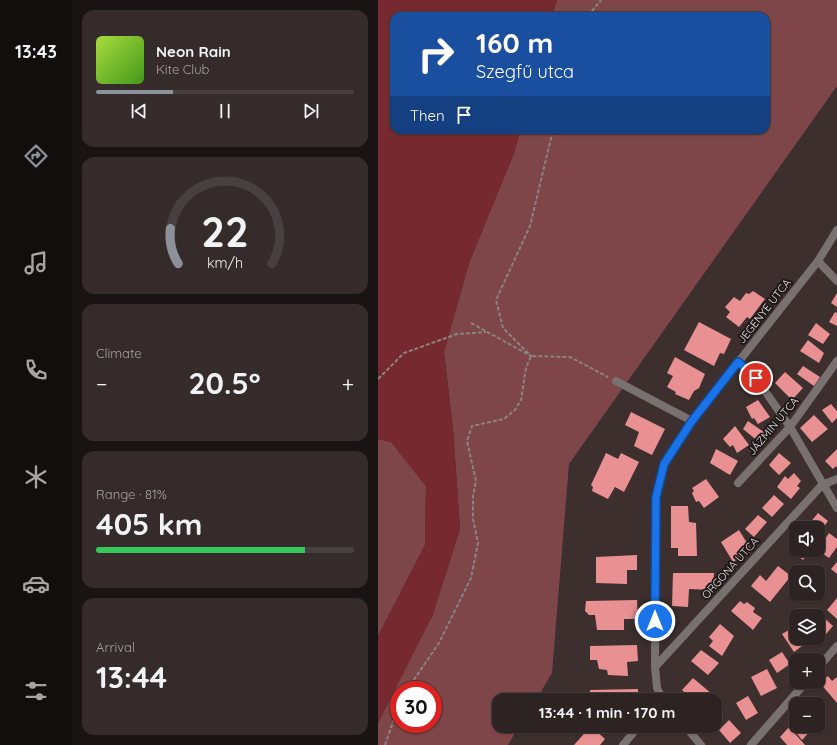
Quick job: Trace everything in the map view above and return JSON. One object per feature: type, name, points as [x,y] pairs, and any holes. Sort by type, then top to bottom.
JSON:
[{"type":"street","name":"JEGENYE UTCA","points":[[659,693],[657,688],[655,667],[656,497],[664,464],[692,421],[818,261],[837,230]]},
{"type":"street","points":[[818,261],[837,281]]},
{"type":"street","name":"JÁZMIN UTCA","points":[[738,483],[790,427],[837,361]]},
{"type":"street","points":[[738,362],[756,378],[790,427],[837,508]]},
{"type":"street","points":[[616,380],[692,421]]},
{"type":"street","points":[[822,484],[837,479]]},
{"type":"street","name":"ORGONA UTCA","points":[[655,667],[822,484]]},
{"type":"street","points":[[825,660],[837,646]]},
{"type":"street","points":[[751,745],[800,689]]},
{"type":"street","points":[[623,745],[633,733]]},
{"type":"street","points":[[691,733],[701,745]]},
{"type":"path","points":[[591,12],[601,0]]},
{"type":"path","points":[[531,356],[502,328],[496,300],[530,226],[551,134]]},
{"type":"path","points":[[471,323],[531,356],[570,357],[616,380]]},
{"type":"path","points":[[378,378],[404,353],[457,334],[487,332]]},
{"type":"path","points":[[413,681],[440,643],[471,578],[478,543],[473,519],[472,496],[476,480],[467,441],[472,426],[504,419],[515,410],[521,400],[526,368],[531,356]]},
{"type":"path","points":[[385,745],[390,731]]},
{"type":"shaded area","points":[[378,0],[557,0],[553,12],[390,12],[390,134],[519,134],[514,153],[469,263],[444,352],[453,429],[460,529],[433,614],[399,681],[390,681],[390,699],[378,723],[378,636],[425,545],[426,486],[391,442],[378,439]]},
{"type":"shaded area","points":[[557,0],[837,0],[837,86],[569,464],[552,673],[540,693],[492,693],[492,733],[515,733],[508,745],[378,745],[378,723],[390,699],[390,733],[442,733],[442,681],[399,681],[433,614],[460,529],[453,429],[444,352],[469,263],[514,153],[519,134],[770,134],[770,12],[553,12]]},
{"type":"shaded area","points":[[378,439],[391,442],[426,486],[425,545],[378,636]]},
{"type":"building","points":[[753,291],[765,299],[750,319],[747,317],[739,327],[726,317],[730,312],[725,307],[734,297],[740,301],[746,293],[749,294]]},
{"type":"building","points":[[837,293],[837,307],[831,303]]},
{"type":"building","points":[[835,312],[837,313],[837,326],[829,322]]},
{"type":"building","points":[[699,322],[731,339],[724,354],[720,353],[714,366],[684,350]]},
{"type":"building","points":[[816,323],[830,334],[823,344],[808,335]]},
{"type":"building","points":[[808,340],[824,353],[819,363],[800,351]]},
{"type":"building","points":[[675,357],[705,374],[699,388],[694,391],[689,400],[675,394],[676,392],[667,387],[673,376],[667,373]]},
{"type":"building","points":[[803,366],[820,377],[814,386],[797,374]]},
{"type":"building","points":[[785,372],[803,388],[792,400],[775,383]]},
{"type":"building","points":[[758,400],[770,417],[758,424],[754,418],[752,419],[746,407]]},
{"type":"building","points":[[831,404],[837,411],[837,418],[832,423],[822,410]]},
{"type":"building","points":[[631,412],[665,429],[652,455],[634,446],[639,432],[625,425]]},
{"type":"building","points":[[814,415],[828,429],[812,442],[800,428]]},
{"type":"building","points":[[748,421],[765,433],[759,442],[743,429]]},
{"type":"building","points":[[735,426],[749,445],[737,453],[733,445],[730,447],[723,439]]},
{"type":"building","points":[[716,449],[738,461],[730,475],[710,463]]},
{"type":"building","points":[[837,449],[837,468],[836,466],[833,469],[825,461]]},
{"type":"building","points":[[606,453],[618,459],[621,453],[639,462],[624,492],[615,487],[608,499],[592,491],[593,487],[591,485]]},
{"type":"building","points":[[779,453],[791,463],[779,475],[769,465]]},
{"type":"building","points":[[794,473],[801,481],[797,486],[800,488],[791,499],[777,487],[785,476],[788,479]]},
{"type":"building","points":[[706,479],[719,497],[704,508],[699,501],[696,502],[692,493],[694,491],[692,488]]},
{"type":"building","points":[[774,495],[784,504],[772,517],[762,508]]},
{"type":"building","points":[[671,506],[688,506],[689,522],[696,523],[697,556],[678,556],[678,548],[671,548]]},
{"type":"building","points":[[818,513],[828,521],[825,525],[825,521],[811,521]]},
{"type":"building","points":[[758,515],[767,522],[754,537],[745,529]]},
{"type":"building","points":[[739,530],[752,551],[733,562],[721,542]]},
{"type":"building","points":[[829,533],[837,539],[837,547],[829,558],[825,555],[825,539]]},
{"type":"building","points":[[637,555],[637,570],[627,570],[627,584],[596,583],[596,557]]},
{"type":"building","points":[[837,562],[837,574],[831,569]]},
{"type":"building","points":[[778,566],[789,574],[789,578],[770,602],[751,586],[760,575],[766,581]]},
{"type":"building","points":[[673,573],[714,573],[713,590],[689,589],[688,607],[672,606]]},
{"type":"building","points":[[837,598],[837,619],[827,610]]},
{"type":"building","points":[[637,600],[638,619],[624,619],[624,630],[597,630],[595,615],[589,615],[585,611],[586,601]]},
{"type":"building","points":[[740,601],[744,604],[747,602],[755,608],[753,612],[762,618],[753,630],[731,611]]},
{"type":"building","points":[[825,619],[833,626],[825,635]]},
{"type":"building","points":[[720,624],[734,636],[722,656],[709,646],[713,641],[709,637]]},
{"type":"building","points":[[789,630],[789,644],[782,634]]},
{"type":"building","points":[[637,645],[638,661],[627,662],[628,676],[608,675],[607,670],[599,669],[597,660],[590,660],[590,646]]},
{"type":"building","points":[[789,645],[803,645],[794,652]]},
{"type":"building","points":[[701,650],[719,663],[708,675],[691,661]]},
{"type":"building","points":[[782,652],[789,665],[777,673],[769,660]]},
{"type":"building","points":[[767,669],[777,688],[761,696],[751,677]]},
{"type":"building","points":[[828,676],[832,681],[837,677],[837,703],[825,689],[825,679]]},
{"type":"building","points":[[693,678],[711,693],[685,693],[682,690]]},
{"type":"building","points":[[638,689],[638,693],[590,693],[590,690]]},
{"type":"building","points":[[748,696],[758,713],[746,720],[736,703]]},
{"type":"building","points":[[729,720],[741,733],[730,743],[722,733],[722,727]]},
{"type":"building","points":[[789,727],[789,733],[794,733],[805,745],[787,745],[780,737]]},
{"type":"building","points":[[585,733],[599,733],[605,739],[600,745],[574,745]]},
{"type":"building","points":[[796,733],[808,733],[802,740]]},
{"type":"route","points":[[655,621],[656,497],[664,464],[692,421],[738,362],[756,378]]}]
